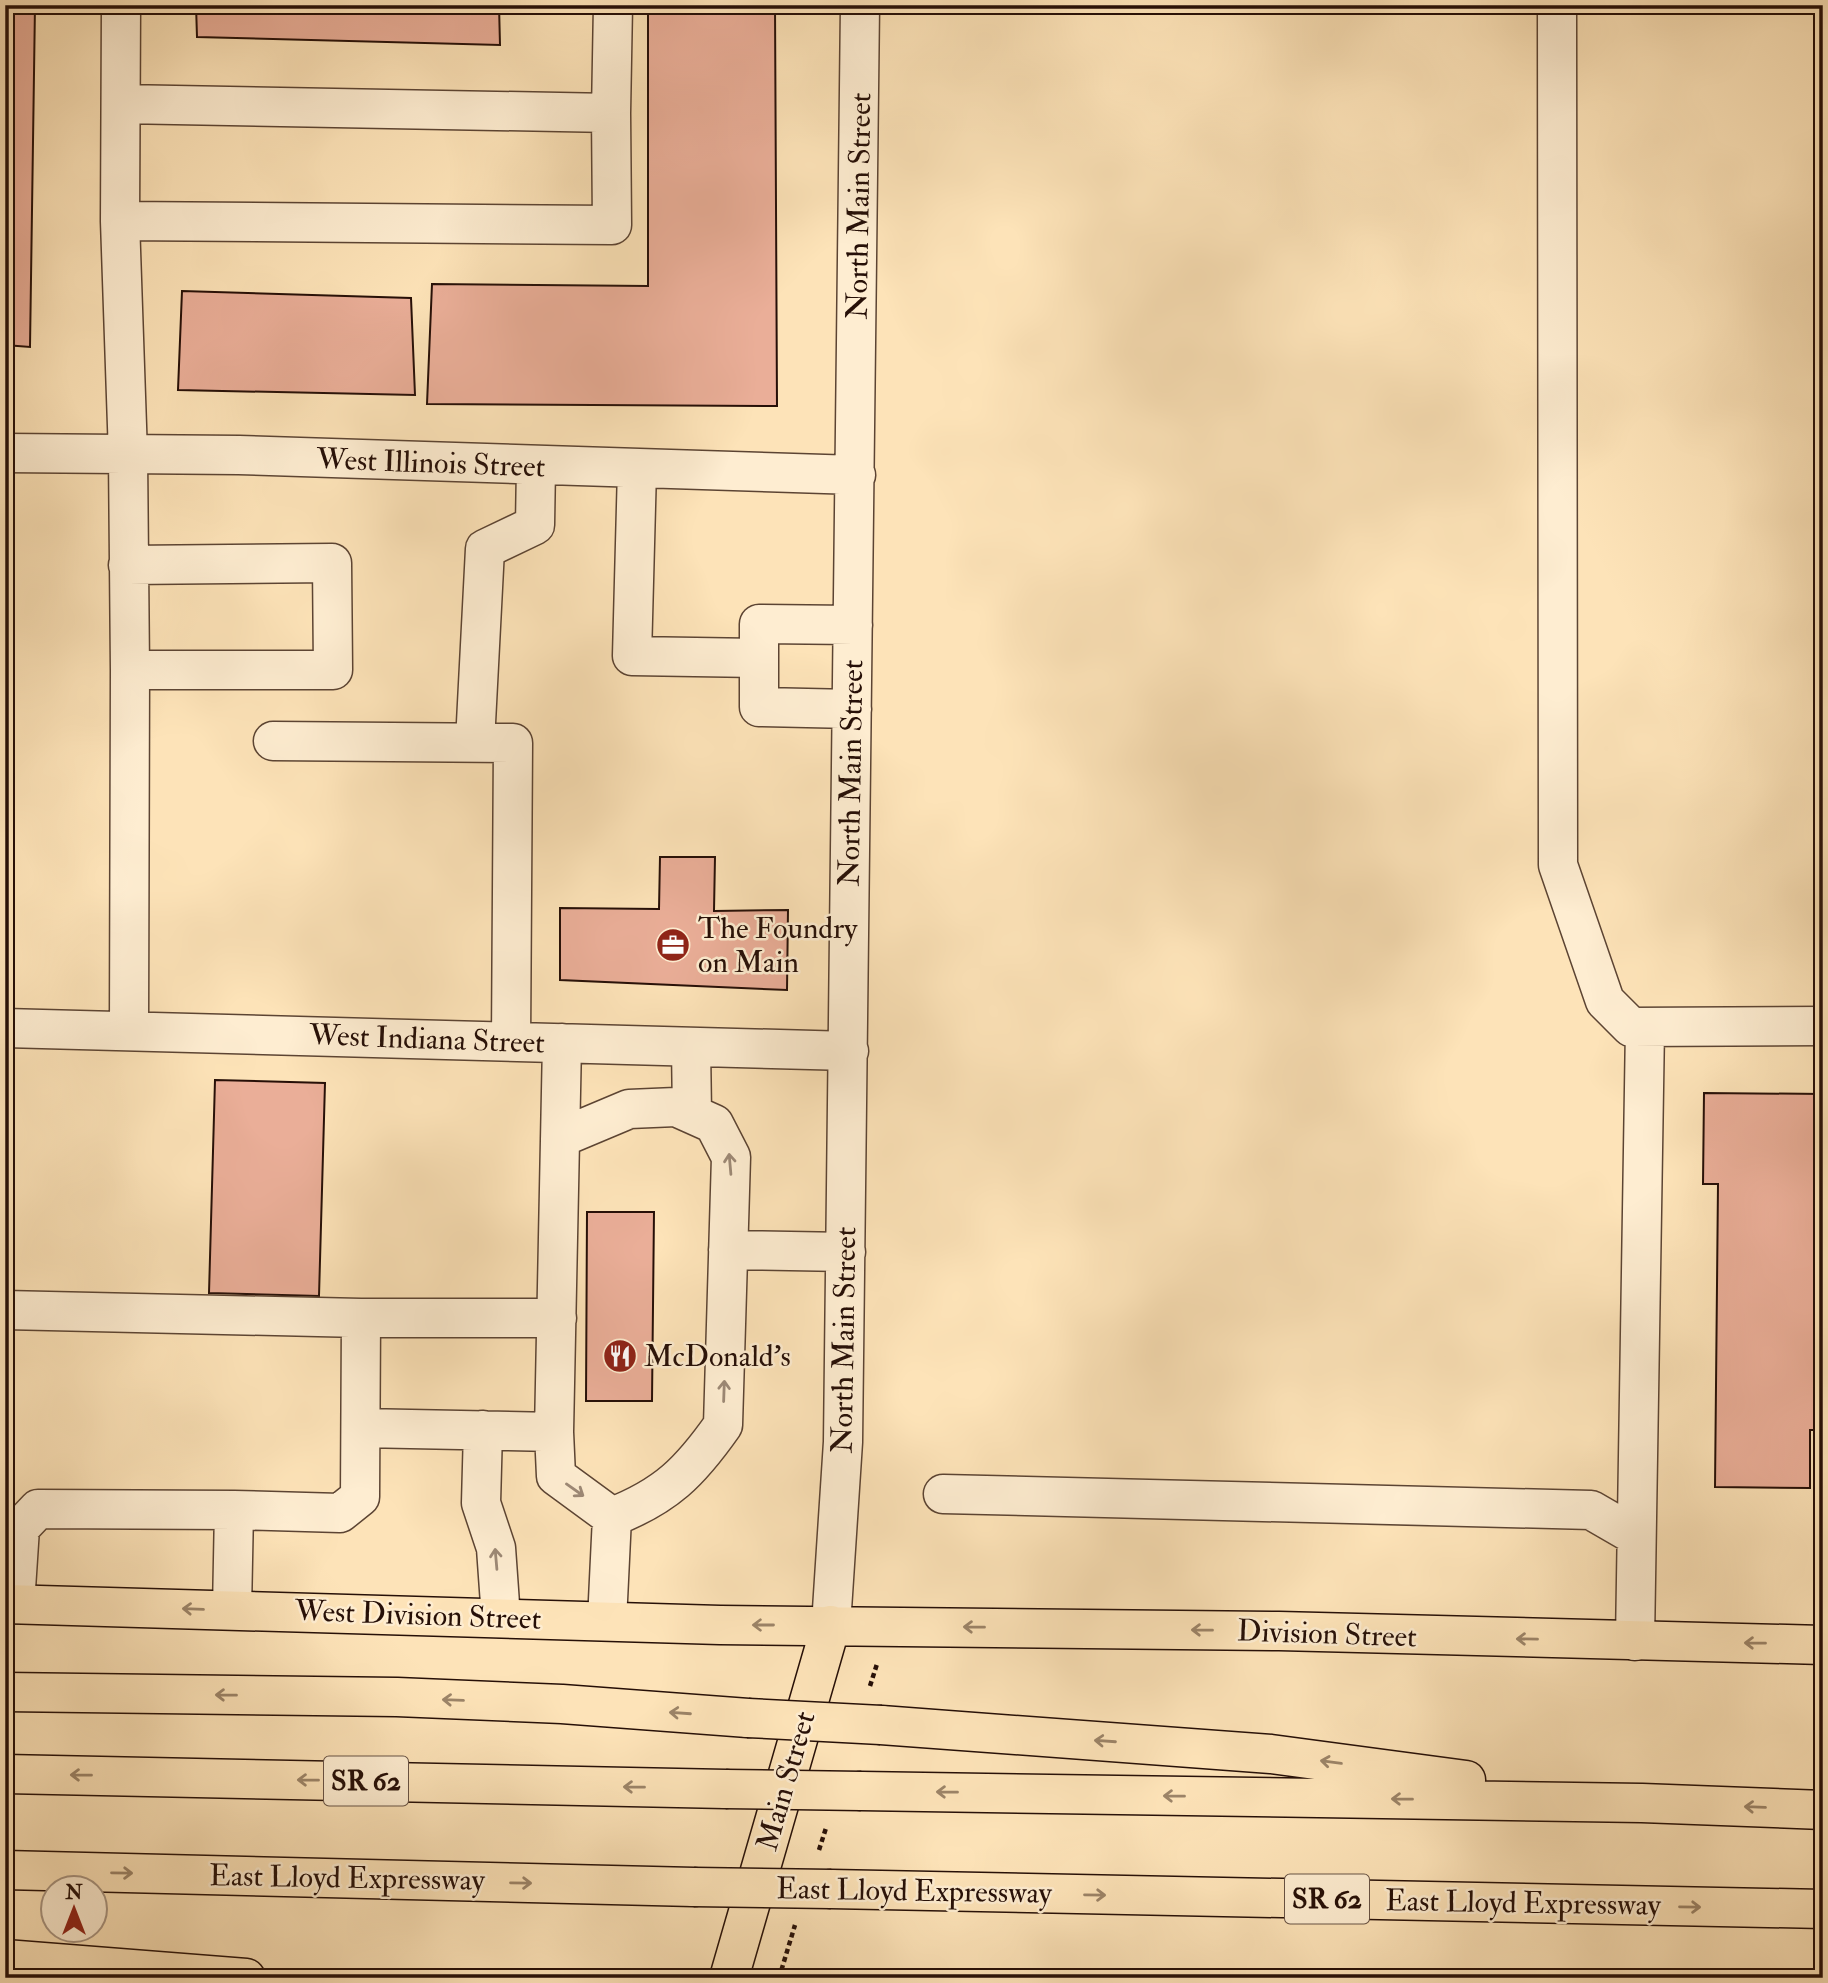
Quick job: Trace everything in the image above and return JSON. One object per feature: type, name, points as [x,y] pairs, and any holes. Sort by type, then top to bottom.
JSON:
[{"type":"main road","name":"West Division Street","points":[[10,1604],[831,1625]]},
{"type":"main road","name":"Division Street","points":[[831,1625],[1279,1631],[1823,1644]]},
{"type":"main road","name":"Main Street","points":[[729,1978],[831,1625]]},
{"type":"main road","points":[[5,1692],[397,1697],[562,1704],[881,1725],[1271,1754],[1642,1803]]},
{"type":"main road","name":"SR 62","points":[[5,1774],[1642,1803],[1823,1810]]},
{"type":"main road","name":"East Lloyd Expressway","points":[[5,1870],[694,1887],[1823,1909]]},
{"type":"main road","points":[[5,1959],[247,1978]]},
{"type":"street","points":[[121,5],[120,221],[128,455],[130,670],[129,1031]]},
{"type":"street","points":[[120,221],[612,225],[613,5]]},
{"type":"street","name":"North Main Street","points":[[831,1625],[843,1442],[860,5]]},
{"type":"street","points":[[1557,5],[1558,865],[1605,1001],[1631,1027],[1823,1026]]},
{"type":"street","points":[[121,104],[611,113]]},
{"type":"street","name":"West Illinois Street","points":[[5,453],[856,475]]},
{"type":"street","points":[[475,742],[485,549],[535,525],[536,466]]},
{"type":"street","points":[[637,469],[632,656],[758,658]]},
{"type":"street","points":[[128,565],[332,563],[333,670],[130,670]]},
{"type":"street","points":[[852,709],[759,707],[758,658],[759,624],[853,625]]},
{"type":"street","points":[[273,741],[513,743],[511,1041]]},
{"type":"street","points":[[1634,1641],[1645,1027]]},
{"type":"street","name":"West Indiana Street","points":[[5,1028],[849,1051]]},
{"type":"street","points":[[562,1043],[554,1432],[556,1476],[612,1517]]},
{"type":"street","points":[[691,1047],[692,1114]]},
{"type":"street","points":[[560,1138],[629,1109],[676,1107],[714,1124],[731,1157],[723,1425],[699,1459],[651,1502],[612,1517]]},
{"type":"street","points":[[728,1250],[846,1252]]},
{"type":"street","points":[[5,1310],[361,1318],[557,1318]]},
{"type":"street","points":[[10,1604],[20,1528],[38,1509],[340,1513],[360,1497],[361,1318]]},
{"type":"street","points":[[361,1428],[554,1432]]},
{"type":"street","points":[[483,1430],[481,1503],[496,1548],[501,1618]]},
{"type":"street","points":[[943,1494],[1591,1510],[1636,1536]]},
{"type":"street","points":[[232,1610],[234,1510]]},
{"type":"street","points":[[607,1621],[612,1517]]},
{"type":"building","points":[[5,5],[35,5],[30,347],[5,345]]},
{"type":"building","points":[[196,5],[499,5],[500,45],[197,37]]},
{"type":"building","points":[[648,5],[775,5],[777,406],[427,404],[432,284],[648,286]]},
{"type":"building","points":[[182,291],[411,298],[415,395],[178,390]]},
{"type":"building","name":"The Foundry on Main","points":[[660,857],[715,857],[714,911],[788,910],[787,990],[560,980],[560,908],[659,909]]},
{"type":"building","points":[[215,1080],[325,1083],[319,1296],[209,1293]]},
{"type":"building","points":[[1704,1093],[1823,1094],[1823,1430],[1810,1430],[1810,1488],[1715,1487],[1718,1184],[1703,1184]]},
{"type":"building","points":[[587,1212],[654,1212],[652,1401],[586,1401]]},
{"type":"place","name":"The Foundry on Main","points":[[673,945]]},
{"type":"place","name":"McDonald's","points":[[620,1356]]}]
